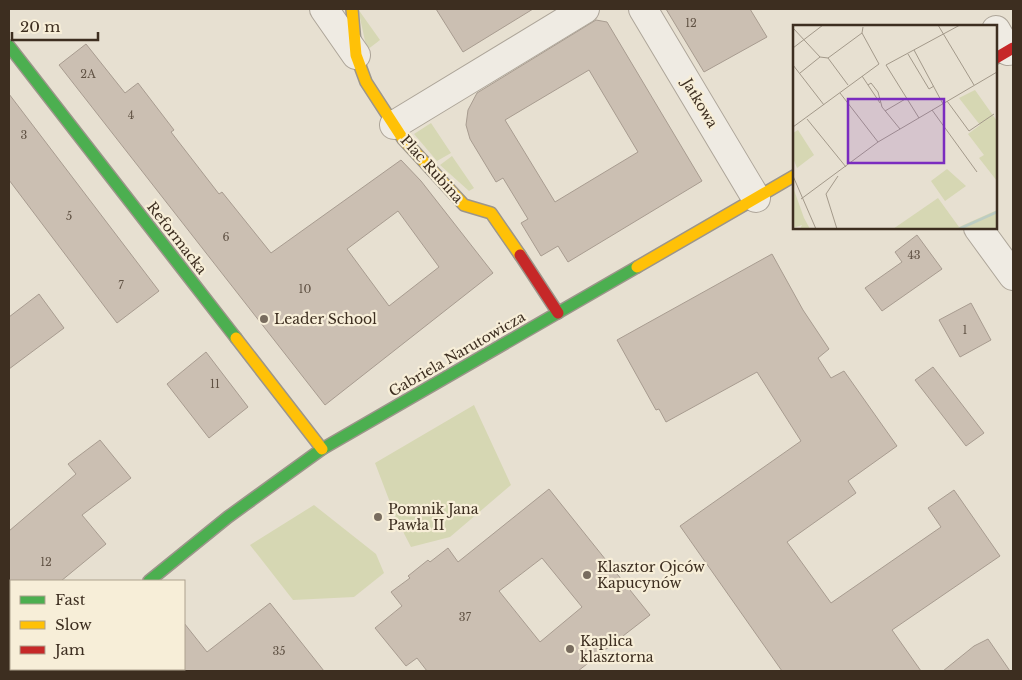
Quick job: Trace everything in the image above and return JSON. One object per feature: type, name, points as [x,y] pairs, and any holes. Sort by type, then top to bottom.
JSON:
[{"type":"street","name":"Plac Rubina","points":[[324,9],[356,55],[366,82],[403,139],[464,205],[491,212],[558,313]]},
{"type":"street","name":"Plac Rubina","points":[[352,9],[356,55]]},
{"type":"street","points":[[394,125],[585,9]]},
{"type":"street","name":"Jatkowa","points":[[643,9],[756,198]]},
{"type":"street","points":[[985,9],[993,25]]},
{"type":"street","name":"Reformacka","points":[[9,46],[322,449]]},
{"type":"street","name":"Gabriela Narutowicza","points":[[150,580],[228,517],[322,449],[793,177]]},
{"type":"street","points":[[979,229],[1013,276]]},
{"type":"green space","points":[[358,9],[380,40],[367,50]]},
{"type":"green space","points":[[431,123],[451,153],[437,161],[414,134]]},
{"type":"green space","points":[[452,156],[474,188],[469,191],[440,165]]},
{"type":"green space","points":[[474,405],[511,485],[450,537],[411,547],[396,518],[375,463]]},
{"type":"green space","points":[[314,505],[376,554],[384,573],[354,597],[293,600],[250,545]]},
{"type":"building","points":[[436,9],[533,9],[463,52]]},
{"type":"building","points":[[666,9],[750,9],[767,37],[704,72]]},
{"type":"building","points":[[596,20],[607,22],[702,181],[568,262],[558,246],[541,256],[521,223],[528,219],[503,178],[496,182],[470,139],[466,125],[468,110],[477,93]],"holes":[[[589,70],[638,152],[555,202],[505,120]]]},
{"type":"building","points":[[86,44],[125,93],[138,83],[174,130],[171,132],[219,194],[222,192],[271,253],[401,160],[421,181],[493,273],[325,405],[59,65]],"holes":[[[398,211],[439,267],[389,306],[347,249]]]},
{"type":"building","points":[[9,94],[159,291],[117,323],[9,180]]},
{"type":"building","points":[[917,235],[942,269],[882,311],[865,288],[902,262],[895,252]]},
{"type":"building","points":[[772,254],[803,310],[829,349],[818,358],[831,378],[844,371],[897,446],[848,481],[856,493],[787,542],[831,603],[941,527],[928,508],[954,490],[1000,556],[892,630],[921,671],[782,671],[680,526],[801,441],[757,372],[666,422],[659,409],[656,410],[617,340]]},
{"type":"building","points":[[39,294],[64,328],[9,369],[9,317]]},
{"type":"building","points":[[971,303],[991,340],[960,357],[939,320]]},
{"type":"building","points":[[206,352],[248,407],[209,438],[167,384]]},
{"type":"building","points":[[933,367],[984,433],[966,446],[915,380]]},
{"type":"building","points":[[100,440],[131,478],[82,515],[106,544],[62,580],[9,581],[9,531],[76,474],[68,464]]},
{"type":"building","points":[[549,489],[650,615],[578,671],[427,671],[417,658],[406,666],[375,628],[402,606],[391,592],[410,578],[408,576],[428,560],[430,562],[448,548],[458,562]],"holes":[[[542,558],[582,607],[540,642],[499,591]]]},
{"type":"building","points":[[270,603],[324,671],[182,671],[185,670],[185,624],[207,652]]},
{"type":"building","points":[[988,639],[1010,671],[943,671],[974,646]]},
{"type":"traffic: fast","points":[[9,46],[236,338]]},
{"type":"traffic: fast","points":[[150,580],[228,517],[322,449],[637,267]]},
{"type":"traffic: slow","points":[[352,9],[356,55],[366,82],[403,139],[464,205],[491,213],[520,255]]},
{"type":"traffic: slow","points":[[637,267],[793,177]]},
{"type":"traffic: slow","points":[[236,338],[322,449]]},
{"type":"traffic: jam","points":[[997,57],[1013,48]]},
{"type":"traffic: jam","points":[[520,255],[558,313]]},
{"type":"place","name":"Leader School","points":[[264,319]]},
{"type":"place","name":"Pomnik Jana Pawła II","points":[[378,517]]},
{"type":"place","name":"Klasztor Ojców Kapucynów","points":[[587,575]]},
{"type":"place","name":"Kaplica klasztorna","points":[[570,649]]}]
